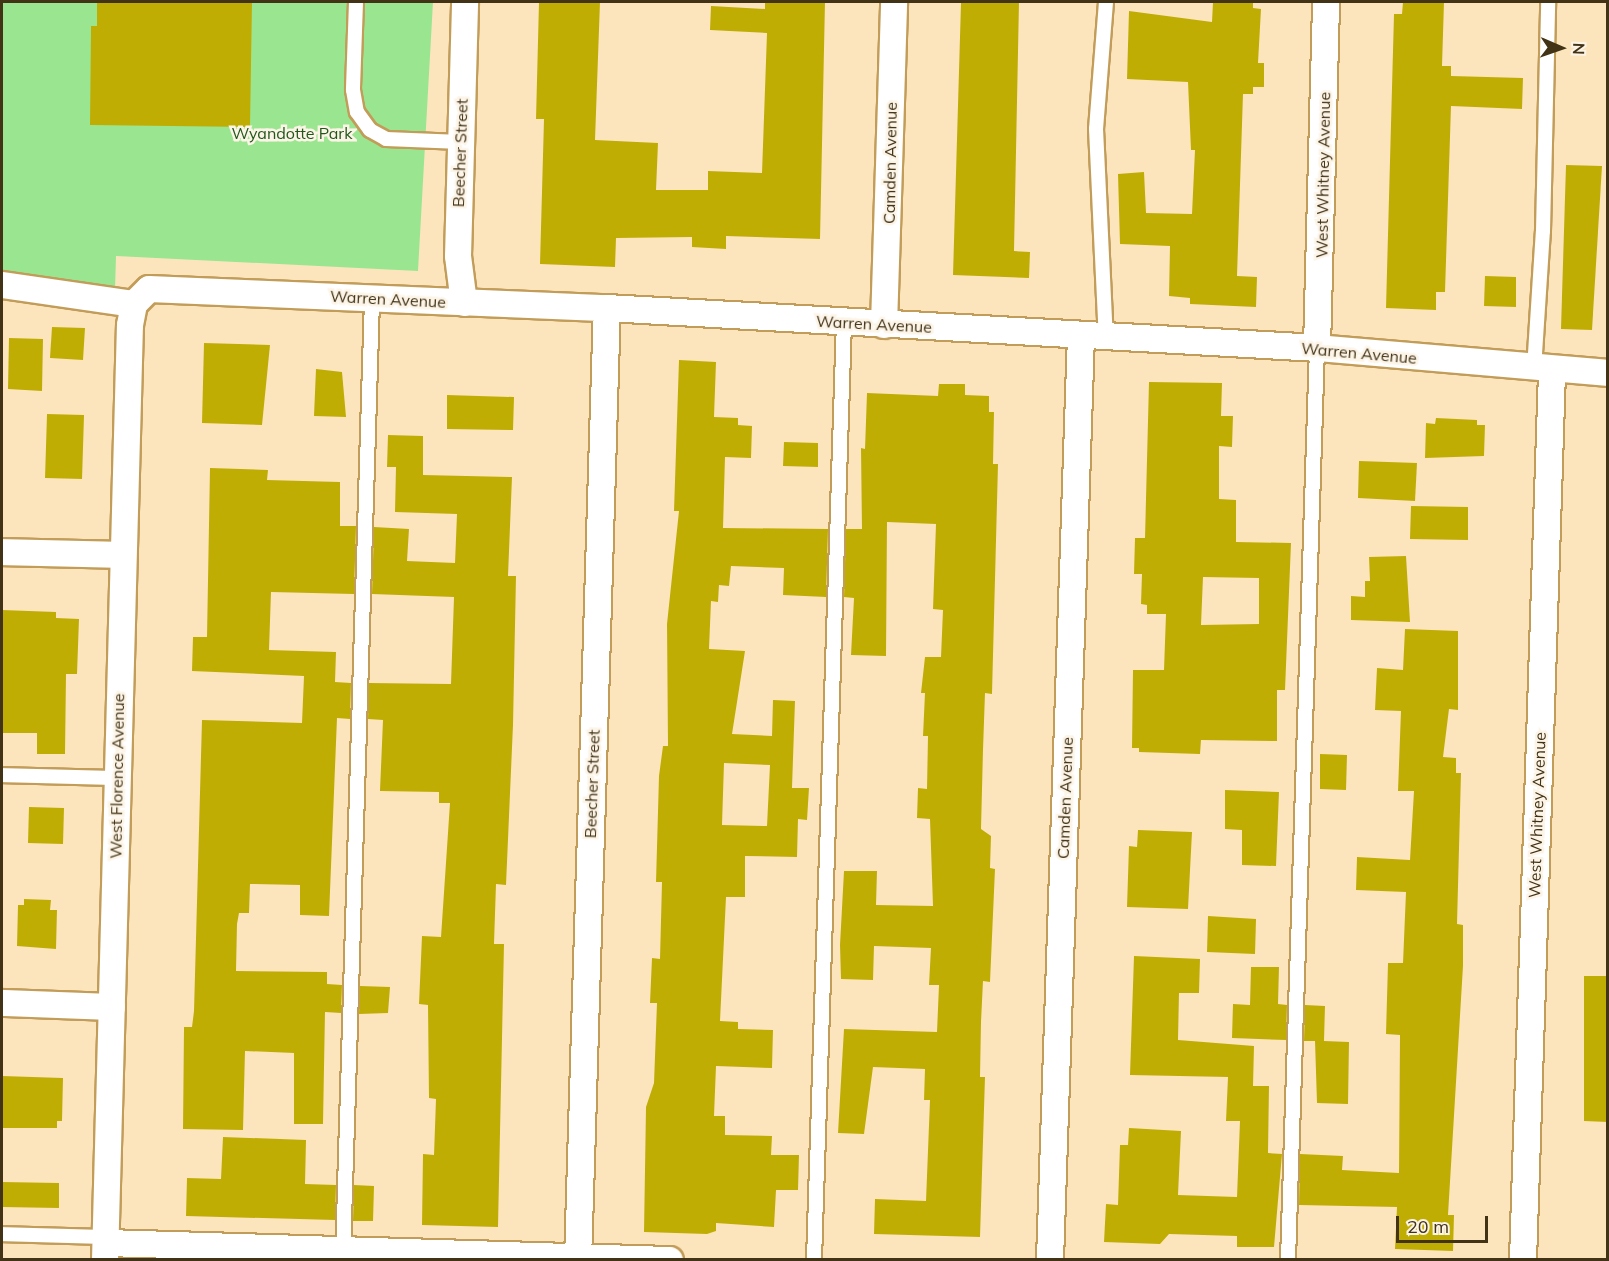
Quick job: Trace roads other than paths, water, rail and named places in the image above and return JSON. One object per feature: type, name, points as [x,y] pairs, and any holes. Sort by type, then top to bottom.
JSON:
[{"type":"street","name":"Beecher Street","points":[[464,303],[458,256],[465,2]]},
{"type":"street","name":"Camden Avenue","points":[[884,325],[894,2]]},
{"type":"street","name":"West Whitney Avenue","points":[[1317,348],[1326,2]]},
{"type":"street","name":"Warren Avenue","points":[[2,285],[137,299],[159,288],[607,308],[1106,339],[1317,348],[1543,370],[1608,373]]},
{"type":"street","name":"West Florence Avenue","points":[[106,1246],[123,555],[137,299]]},
{"type":"street","name":"Beecher Street","points":[[578,1258],[607,308]]},
{"type":"street","name":"Camden Avenue","points":[[1050,1260],[1081,336]]},
{"type":"street","name":"West Whitney Avenue","points":[[1523,1260],[1543,370]]},
{"type":"street","points":[[2,552],[123,555]]},
{"type":"street","points":[[2,1003],[112,1007]]},
{"type":"street","points":[[106,1246],[343,1255],[670,1260]]},
{"type":"lane","points":[[356,2],[354,90],[357,112],[370,130],[386,139],[461,142]]},
{"type":"lane","points":[[1106,2],[1096,129],[1106,339]]},
{"type":"lane","points":[[1543,370],[1543,231],[1548,2]]},
{"type":"lane","points":[[343,1255],[372,298]]},
{"type":"lane","points":[[814,1260],[844,323]]},
{"type":"lane","points":[[1288,1260],[1317,348]]},
{"type":"lane","points":[[2,775],[117,778]]},
{"type":"lane","points":[[2,1234],[106,1246]]},
{"type":"park label","name":"Wyandotte Park","points":[[292,133]]}]
